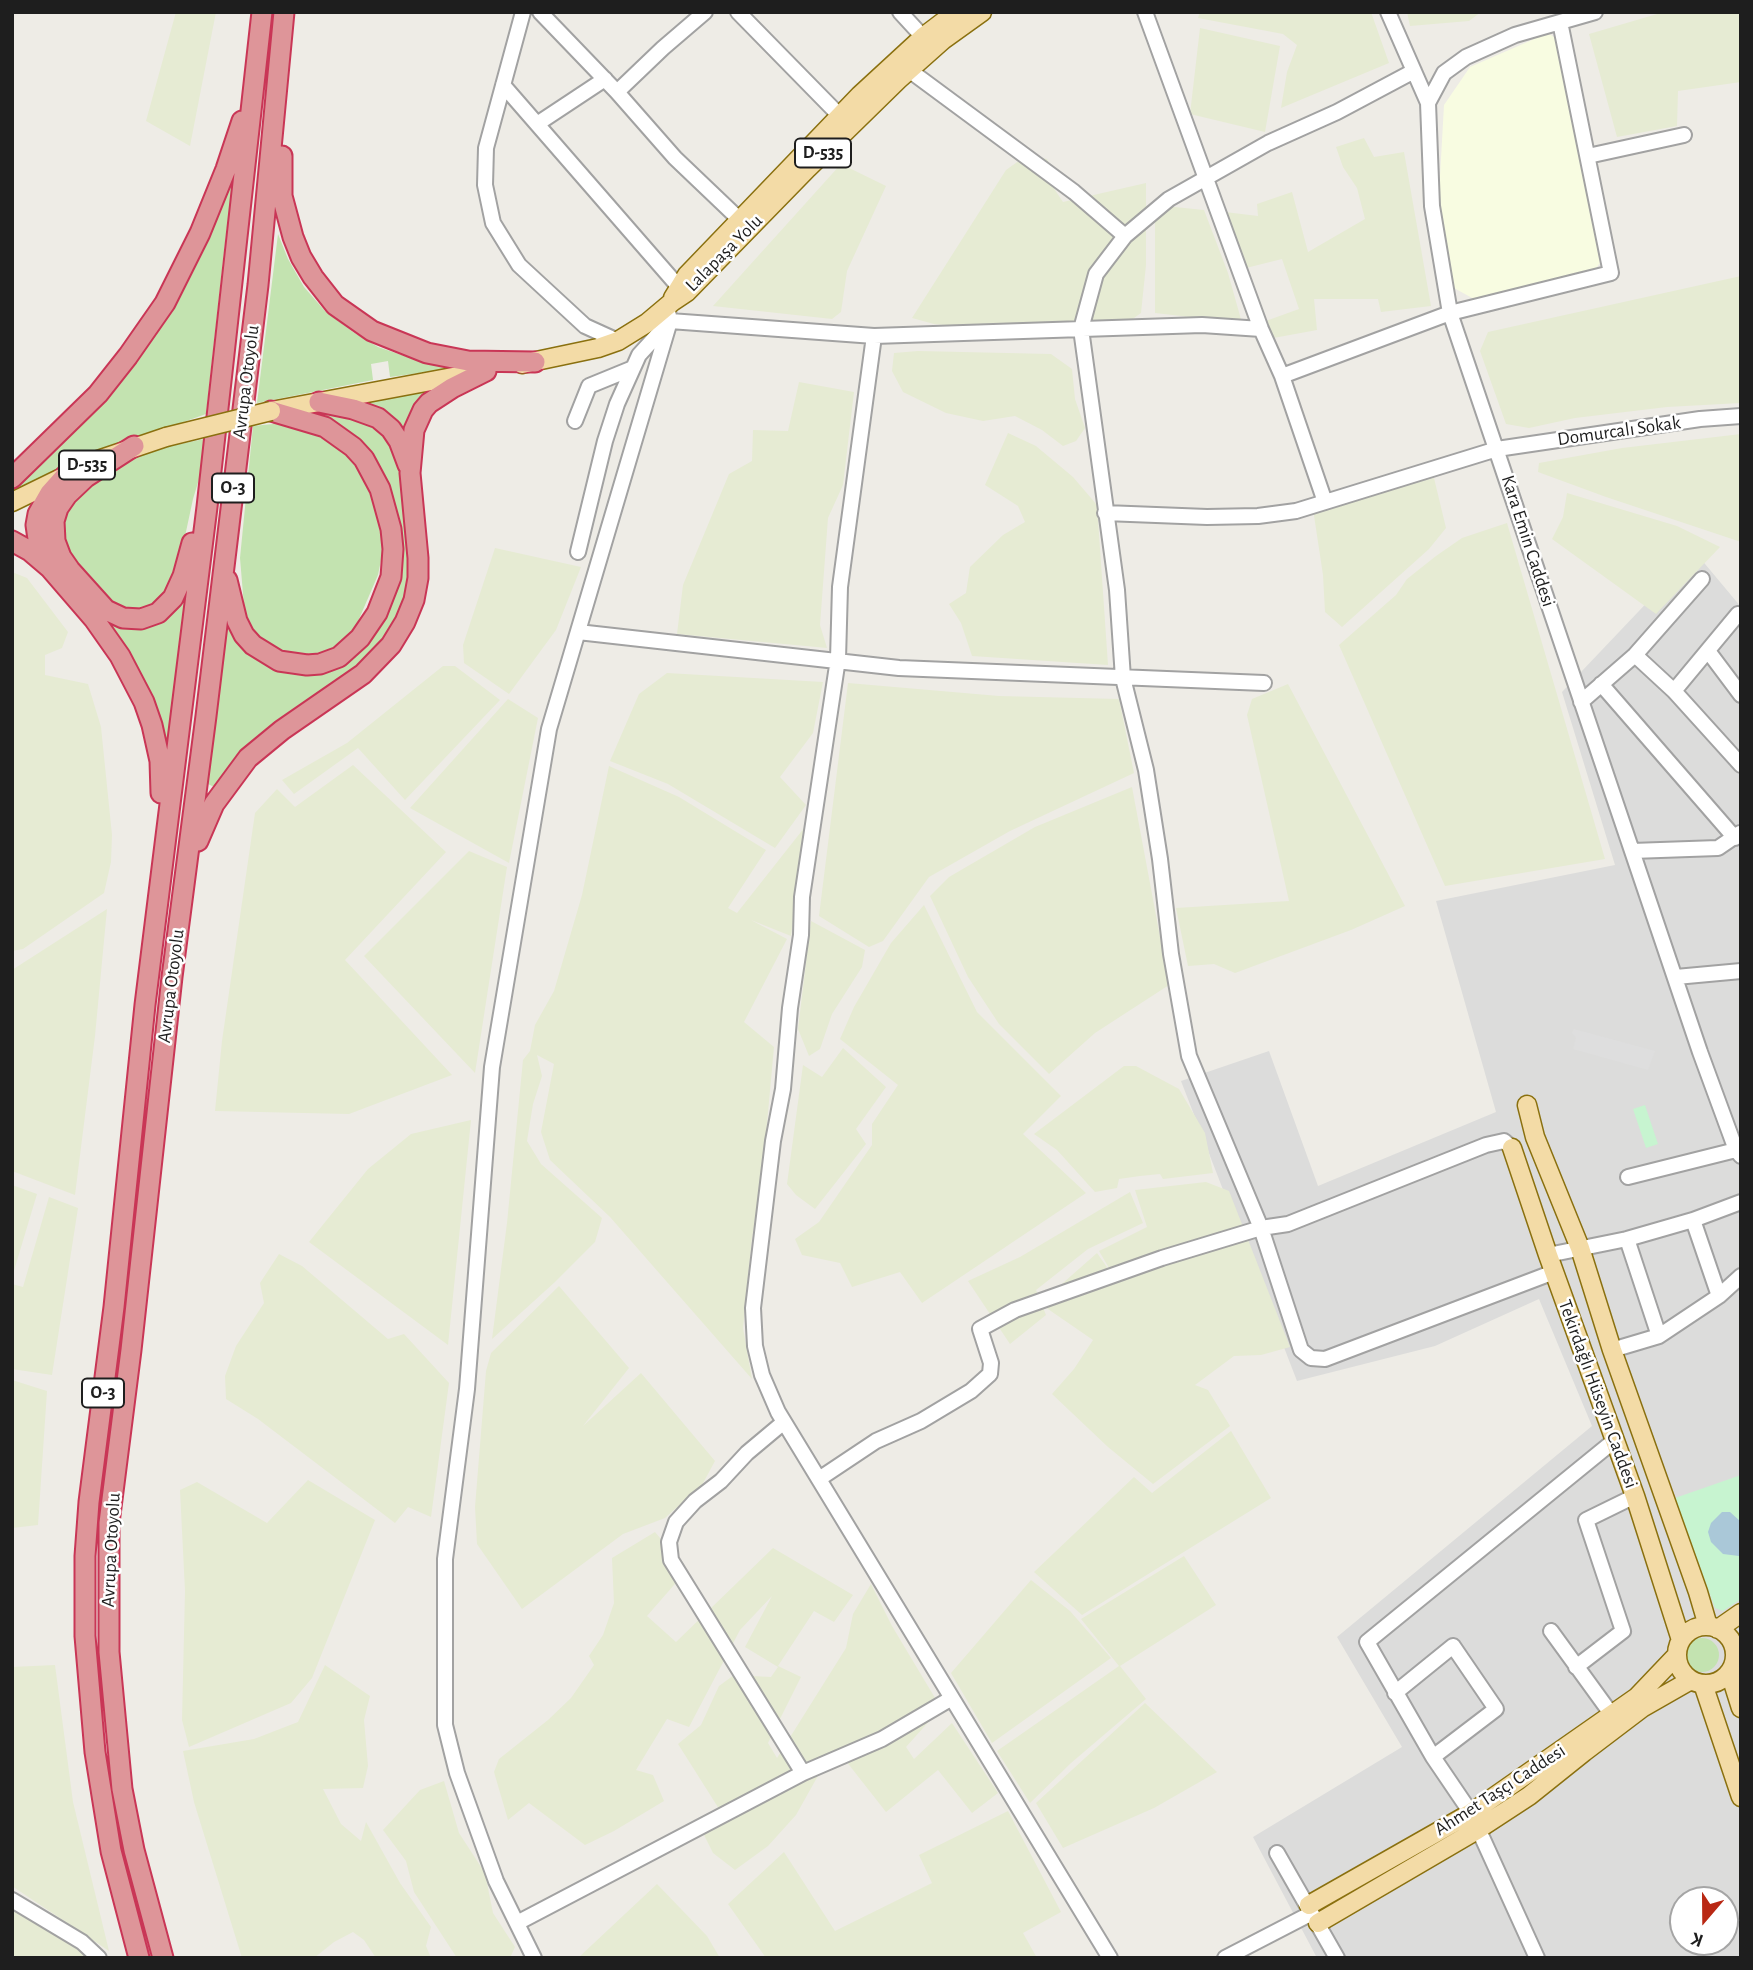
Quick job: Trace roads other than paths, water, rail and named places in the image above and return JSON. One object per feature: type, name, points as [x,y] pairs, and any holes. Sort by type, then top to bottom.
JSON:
[{"type":"highway","name":"Avrupa Otoyolu","points":[[139,1958],[111,1851],[94,1752],[85,1636],[85,1556],[166,825],[207,506],[262,12]]},
{"type":"highway","name":"Avrupa Otoyolu","points":[[163,1958],[137,1863],[122,1789],[109,1652],[109,1523],[131,1350],[170,990],[258,285],[285,12]]},
{"type":"highway","points":[[12,478],[98,394],[166,303],[200,233],[253,94]]},
{"type":"highway","points":[[276,94],[285,214],[300,257],[335,305],[352,319],[381,335],[427,353],[468,360],[535,362]]},
{"type":"highway","points":[[185,881],[214,804],[248,758],[282,730],[363,674],[391,645],[405,622],[414,600],[418,568],[410,472],[412,438],[423,410],[440,395],[486,371]]},
{"type":"highway","points":[[319,402],[361,412],[386,424],[406,455],[410,472]]},
{"type":"highway","points":[[224,569],[233,608],[244,635],[265,654],[294,665],[320,664],[340,657],[349,650],[377,613],[391,577],[391,529],[380,489],[364,459],[353,446],[325,427],[271,411]]},
{"type":"highway","points":[[134,446],[77,485],[58,508],[54,521],[55,541],[61,556],[106,610],[122,618],[141,619],[158,613],[166,606],[183,576],[195,534],[207,506]]},
{"type":"highway","points":[[50,568],[39,546],[36,525],[43,502],[67,474]]},
{"type":"highway","points":[[12,541],[30,551],[50,568],[106,635],[126,667],[144,702],[157,743],[166,825]]},
{"type":"main road","name":"Lalapaşa Yolu","points":[[672,304],[740,220],[840,116],[890,66],[956,12]]},
{"type":"main road","name":"Lalapaşa Yolu","points":[[672,304],[699,282],[825,151],[909,70],[943,40],[982,12]]},
{"type":"main road","name":"D-535","points":[[12,502],[67,474],[134,446],[166,437],[271,411],[598,348],[618,341],[672,304]]},
{"type":"main road","points":[[1527,1105],[1535,1137],[1580,1248],[1612,1350],[1698,1592],[1713,1628],[1731,1639],[1738,1651],[1730,1673],[1722,1680],[1697,1682],[1684,1674],[1679,1648],[1693,1629],[1713,1628],[1741,1613]]},
{"type":"main road","name":"Tekirdağlı Hüseyin Caddesi","points":[[1512,1148],[1635,1496],[1679,1648]]},
{"type":"main road","name":"Ahmet Taşçı Caddesi","points":[[1474,1822],[1637,1697],[1679,1648]]},
{"type":"main road","points":[[1730,1673],[1741,1708]]},
{"type":"main road","points":[[1697,1682],[1741,1797]]},
{"type":"main road","name":"Ahmet Taşçı Caddesi","points":[[1312,1914],[1474,1822],[1529,1796],[1642,1708],[1697,1682]]},
{"type":"street","points":[[523,12],[486,148],[485,185],[493,223],[519,265],[584,326],[618,341]]},
{"type":"street","points":[[540,12],[605,79],[675,158],[740,220]]},
{"type":"street","points":[[617,92],[705,12]]},
{"type":"street","points":[[738,12],[840,116]]},
{"type":"street","points":[[900,12],[923,37]]},
{"type":"street","points":[[1145,12],[1261,329],[1282,376],[1325,502]]},
{"type":"street","points":[[1388,12],[1428,103]]},
{"type":"street","points":[[1428,103],[1444,73],[1466,57],[1515,35],[1595,12]]},
{"type":"street","points":[[1282,376],[1450,313],[1611,273],[1560,22]]},
{"type":"street","points":[[909,70],[1074,192],[1125,236]]},
{"type":"street","points":[[1414,71],[1337,112],[1268,143],[1169,199],[1125,236],[1096,274],[1081,328],[1116,590],[1123,678],[1146,770],[1171,954],[1189,1056],[1261,1228],[1301,1350],[1311,1358],[1325,1359],[1551,1264],[1580,1248],[1627,1239],[1693,1220],[1741,1202]]},
{"type":"street","points":[[537,124],[605,79]]},
{"type":"street","points":[[503,85],[537,124],[672,304],[874,336],[1202,325],[1261,329]]},
{"type":"street","name":"Kara Emin Caddesi","points":[[1428,103],[1432,206],[1450,313],[1700,1052],[1736,1131],[1738,1153]]},
{"type":"street","points":[[1588,156],[1684,135]]},
{"type":"street","points":[[578,552],[605,441],[617,404],[639,355],[672,304]]},
{"type":"street","points":[[534,1958],[491,1869],[457,1773],[445,1725],[445,1559],[467,1389],[492,1067],[549,729],[672,304]]},
{"type":"street","points":[[874,336],[840,587],[838,659],[802,897],[801,935],[790,1008],[783,1088],[773,1141],[753,1308],[755,1346],[762,1375],[785,1422],[1110,1958]]},
{"type":"street","points":[[575,421],[589,386],[633,368]]},
{"type":"street","name":"Domurcalı Sokak","points":[[1105,513],[1207,517],[1258,516],[1296,511],[1497,449],[1700,419],[1741,416]]},
{"type":"street","points":[[1581,702],[1635,655],[1702,579]]},
{"type":"street","points":[[1674,691],[1738,614]]},
{"type":"street","points":[[579,632],[899,667],[1264,683]]},
{"type":"street","points":[[1708,650],[1741,695]]},
{"type":"street","points":[[1635,655],[1674,691],[1741,765]]},
{"type":"street","points":[[1601,684],[1738,835],[1718,848],[1632,851]]},
{"type":"street","points":[[1676,976],[1741,971]]},
{"type":"street","points":[[819,1479],[876,1441],[921,1420],[971,1391],[990,1374],[991,1363],[979,1329],[1016,1310],[1162,1258],[1261,1228],[1288,1224],[1486,1145],[1504,1142],[1512,1148]]},
{"type":"street","points":[[1628,1177],[1738,1153]]},
{"type":"street","points":[[1693,1220],[1718,1296]]},
{"type":"street","points":[[1627,1239],[1659,1336]]},
{"type":"street","points":[[1612,1350],[1659,1336],[1718,1296],[1741,1276]]},
{"type":"street","points":[[785,1422],[747,1453],[722,1481],[695,1501],[676,1522],[669,1542],[671,1560],[803,1773]]},
{"type":"street","points":[[1537,1958],[1474,1822],[1367,1642],[1615,1440]]},
{"type":"street","points":[[1576,1667],[1623,1631],[1586,1520],[1635,1496]]},
{"type":"street","points":[[1551,1631],[1612,1715]]},
{"type":"street","points":[[1395,1693],[1453,1646],[1496,1709],[1433,1757]]},
{"type":"street","points":[[517,1923],[803,1773],[883,1739],[952,1698]]},
{"type":"street","points":[[1277,1853],[1337,1958]]},
{"type":"street","points":[[12,1900],[82,1942],[99,1958]]},
{"type":"street","points":[[1225,1958],[1312,1914]]},
{"type":"water","points":[[1722,1512],[1730,1512],[1741,1522],[1739,1556],[1723,1554],[1711,1542],[1708,1532],[1711,1523]]}]
